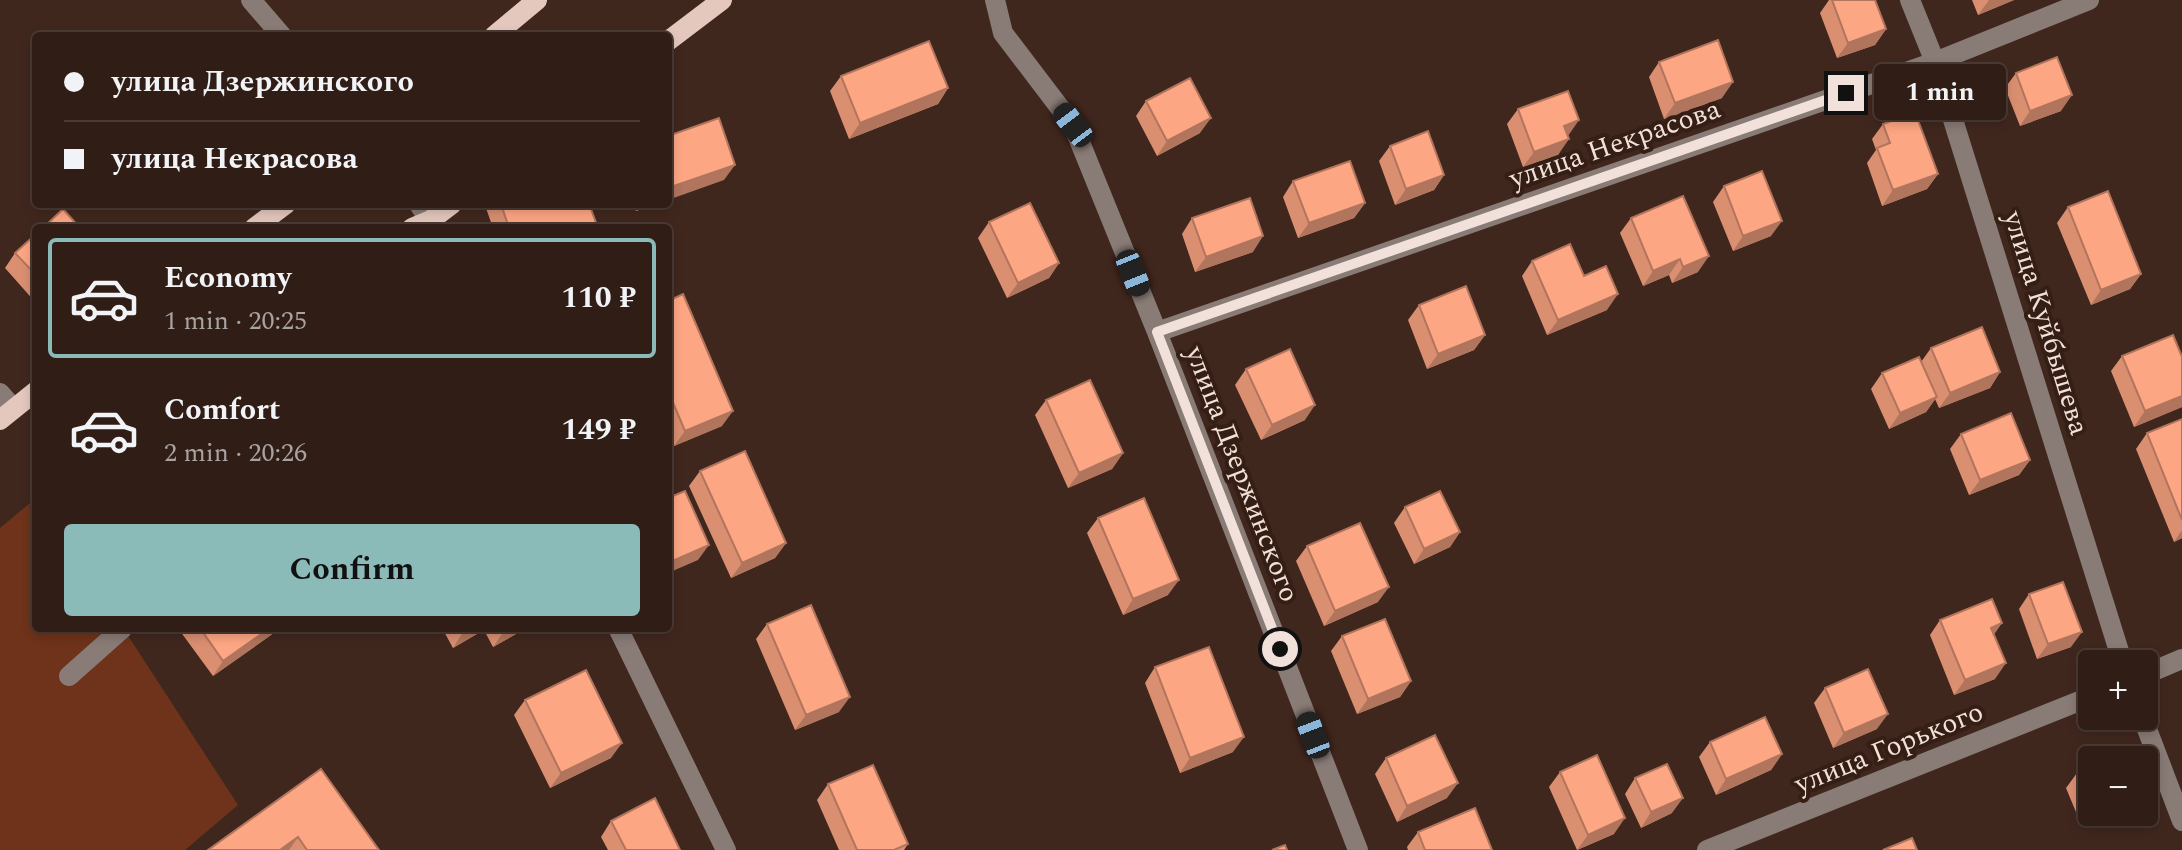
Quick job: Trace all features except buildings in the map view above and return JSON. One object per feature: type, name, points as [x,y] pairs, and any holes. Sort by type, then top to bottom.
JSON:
[{"type":"main road","points":[[499,32],[537,0]]},
{"type":"main road","points":[[672,38],[722,0]]},
{"type":"main road","points":[[259,224],[281,208]]},
{"type":"main road","points":[[424,220],[445,208]]},
{"type":"main road","points":[[4,407],[32,396]]},
{"type":"street","points":[[251,0],[279,32]]},
{"type":"street","name":"улица Дзержинского","points":[[995,0],[1003,33],[1073,125],[1157,332],[1358,850]]},
{"type":"street","name":"улица Куйбышева","points":[[1910,0],[1935,62],[2119,650]]},
{"type":"street","name":"улица Некрасова","points":[[1157,332],[1935,62],[2089,0]]},
{"type":"street","points":[[69,676],[118,632]]},
{"type":"street","points":[[620,632],[726,850]]},
{"type":"street","points":[[2158,669],[2182,659]]},
{"type":"street","name":"улица Горького","points":[[1707,850],[2078,702]]},
{"type":"street","points":[[2147,730],[2182,821]]},
{"type":"shaded area","points":[[32,501],[32,632],[126,632],[238,805],[185,850],[0,850],[0,528]]},
{"type":"route","points":[[1280,649],[1157,332],[1846,93]]}]
